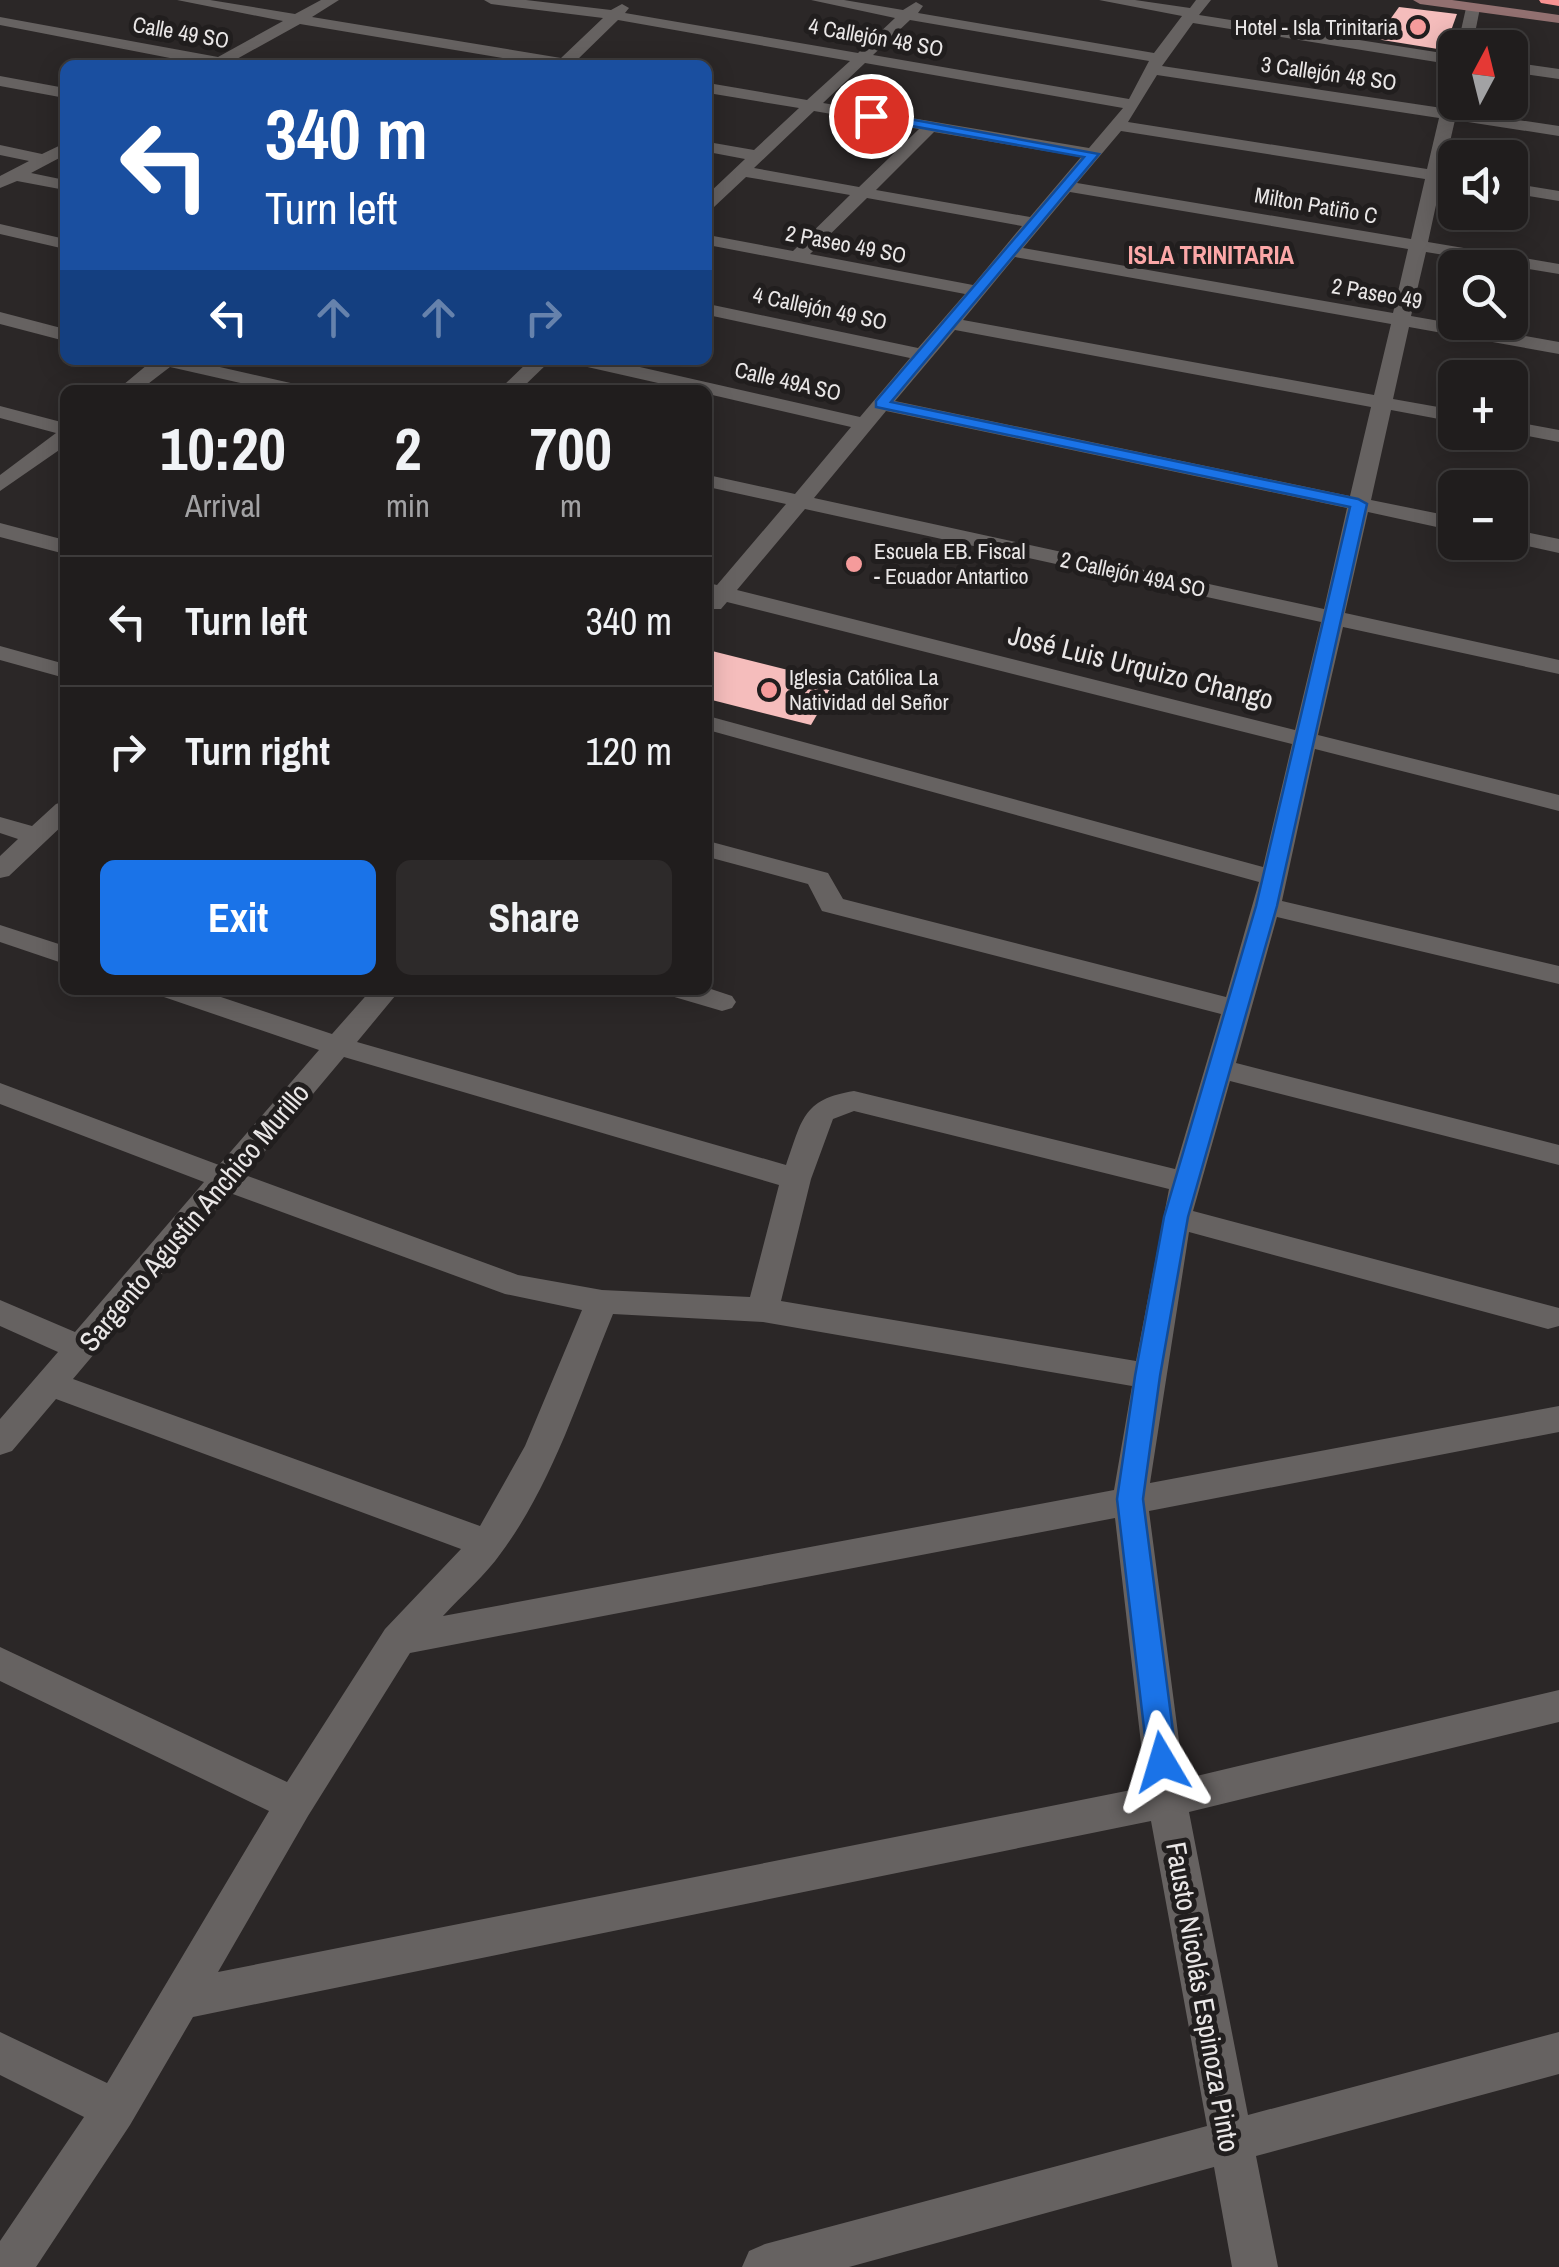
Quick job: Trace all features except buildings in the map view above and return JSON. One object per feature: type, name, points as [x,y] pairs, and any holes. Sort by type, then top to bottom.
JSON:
[{"type":"highway","points":[[1546,0],[1559,2]]},
{"type":"street","points":[[184,0],[296,20],[485,19],[557,60]]},
{"type":"street","points":[[224,60],[332,0]]},
{"type":"street","points":[[568,60],[632,0]]},
{"type":"street","name":"3 Callejón 48 SO","points":[[818,0],[1155,64],[1438,111]]},
{"type":"street","points":[[712,199],[923,0]]},
{"type":"street","points":[[1106,0],[1195,10],[1438,57]]},
{"type":"street","points":[[1420,0],[1559,20]]},
{"type":"street","points":[[1468,30],[1473,8]]},
{"type":"street","points":[[712,598],[799,502],[1134,105],[1155,64],[1195,10]]},
{"type":"street","name":"4 Callejón 48 SO","points":[[485,19],[612,15],[1134,105]]},
{"type":"street","points":[[467,60],[485,19]]},
{"type":"street","name":"Calle 49 SO","points":[[0,21],[197,60]]},
{"type":"street","points":[[1528,70],[1559,74]]},
{"type":"street","points":[[0,81],[60,92]]},
{"type":"street","points":[[712,89],[1092,154]]},
{"type":"street","name":"Fausto Nicolás Espinoza Pinto","points":[[1255,2267],[1167,1800],[1130,1499],[1176,1217],[1266,906],[1447,120]]},
{"type":"street","name":"3 Callejón 48 SO","points":[[1492,120],[1559,131]]},
{"type":"street","points":[[1117,125],[1438,177]]},
{"type":"street","points":[[796,258],[931,126]]},
{"type":"street","points":[[712,148],[758,156]]},
{"type":"street","points":[[0,150],[44,159]]},
{"type":"street","points":[[8,179],[60,151]]},
{"type":"street","points":[[742,171],[1035,223]]},
{"type":"street","points":[[8,179],[60,184]]},
{"type":"street","name":"Milton Patiño C","points":[[1065,186],[1559,268]]},
{"type":"street","points":[[1528,191],[1559,196]]},
{"type":"street","points":[[0,229],[60,243]]},
{"type":"street","name":"2 Paseo 49 SO","points":[[712,241],[976,291]]},
{"type":"street","name":"2 Paseo 49","points":[[1011,251],[1559,348]]},
{"type":"street","name":"4 Callejón 49 SO","points":[[712,311],[923,355]]},
{"type":"street","points":[[0,318],[60,334]]},
{"type":"street","points":[[950,324],[1438,413]]},
{"type":"street","points":[[134,385],[160,365]]},
{"type":"street","points":[[188,365],[275,385]]},
{"type":"street","points":[[515,385],[536,365]]},
{"type":"street","name":"Calle 49A SO","points":[[605,365],[693,385]]},
{"type":"street","name":"Calle 49A SO","points":[[712,389],[864,424]]},
{"type":"street","points":[[881,404],[1438,520]]},
{"type":"street","points":[[0,412],[60,431]]},
{"type":"street","points":[[1528,430],[1559,436]]},
{"type":"street","points":[[0,485],[60,437]]},
{"type":"street","name":"2 Callejón 49A SO","points":[[712,482],[1559,668]]},
{"type":"street","points":[[0,530],[60,546]]},
{"type":"street","points":[[1528,540],[1559,546]]},
{"type":"street","name":"José Luis Urquizo Chango","points":[[712,598],[1305,738],[1559,803]]},
{"type":"street","points":[[0,653],[60,670]]},
{"type":"street","points":[[712,724],[1272,878]]},
{"type":"street","points":[[0,870],[60,814]]},
{"type":"street","points":[[0,825],[36,836]]},
{"type":"street","points":[[712,850],[819,879],[832,905],[1237,1009]]},
{"type":"street","points":[[1266,906],[1559,975]]},
{"type":"street","points":[[0,933],[60,953]]},
{"type":"street","points":[[185,995],[338,1046],[796,1179]]},
{"type":"street","name":"Sargento Agustin Anchico Murillo","points":[[0,1442],[382,995]]},
{"type":"street","points":[[698,995],[722,1002]]},
{"type":"street","points":[[1220,1069],[1559,1155]]},
{"type":"street","points":[[0,1093],[516,1286],[602,1302],[763,1310],[1148,1376]]},
{"type":"street","points":[[763,1310],[796,1179],[820,1114],[834,1104],[854,1100],[1187,1183]]},
{"type":"street","points":[[1176,1217],[1548,1317]]},
{"type":"street","points":[[9,2267],[116,2110],[294,1804],[398,1640],[488,1544],[542,1446],[602,1302]]},
{"type":"street","points":[[0,1312],[83,1349]]},
{"type":"street","points":[[51,1384],[488,1544]]},
{"type":"street","points":[[398,1640],[1559,1419]]},
{"type":"street","points":[[0,1663],[294,1804]]},
{"type":"street","points":[[182,1999],[1167,1800],[1559,1706]]},
{"type":"street","points":[[0,2053],[116,2110]]},
{"type":"street","points":[[765,2267],[1559,2053]]},
{"type":"place","name":"Hotel - Isla Trinitaria","points":[[1418,27]]},
{"type":"place","name":"Escuela EB. Fiscal - Ecuador Antartico","points":[[854,564]]},
{"type":"place","name":"Iglesia Católica La Natividad del Señor","points":[[769,690]]},
{"type":"district","name":"ISLA TRINITARIA","points":[[1211,255]]},
{"type":"route","points":[[871,116],[1092,154],[881,404],[1358,504],[1266,906],[1176,1217],[1148,1376],[1130,1499],[1162,1762]]}]
